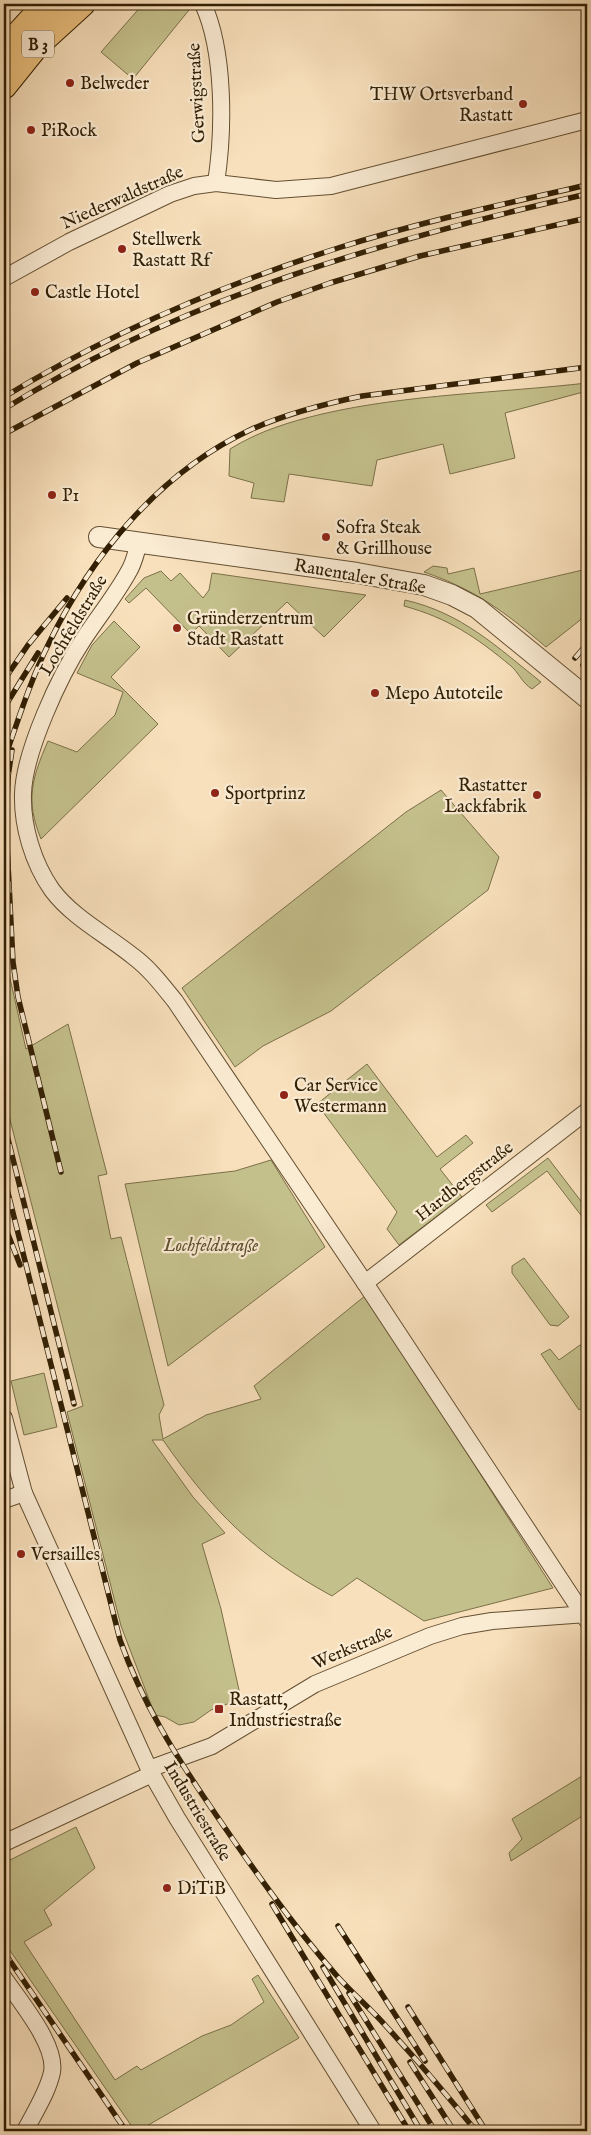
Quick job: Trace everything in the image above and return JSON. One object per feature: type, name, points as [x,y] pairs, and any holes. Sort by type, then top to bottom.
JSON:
[{"type":"main road","name":"B 3","points":[[4,50],[46,4]]},
{"type":"main road","name":"B 3","points":[[4,86],[37,45],[82,4]]},
{"type":"street","name":"Gerwigstraße","points":[[203,4],[212,28],[218,62],[220,139],[216,182]]},
{"type":"street","name":"Niederwaldstraße","points":[[5,276],[69,242],[170,194],[194,186],[216,182],[276,190],[331,186],[587,120]]},
{"type":"street","name":"Rauentaler Straße","points":[[99,537],[366,575],[424,586],[452,595],[477,608],[587,698]]},
{"type":"street","name":"Lochfeldstraße","points":[[139,543],[130,570],[82,641],[62,677],[36,740],[23,792],[24,817],[31,846],[40,871],[62,901],[136,958],[175,1001],[366,1283],[586,1616]]},
{"type":"street","name":"Hardbergstraße","points":[[366,1283],[587,1111]]},
{"type":"street","name":"Industriestraße","points":[[4,1418],[24,1493],[151,1772],[373,2131]]},
{"type":"street","points":[[4,1500],[24,1493]]},
{"type":"street","name":"Werkstraße","points":[[4,1844],[151,1772],[212,1746],[315,1684],[430,1636],[462,1626],[492,1621],[586,1616]]},
{"type":"street","points":[[4,1978],[46,2042],[52,2062],[49,2081],[24,2131]]},
{"type":"green space","points":[[143,4],[186,4],[189,10],[133,79],[101,52]]},
{"type":"green space","points":[[587,383],[587,391],[505,413],[515,458],[450,474],[443,444],[377,460],[372,486],[289,474],[284,502],[251,498],[254,483],[229,476],[230,449],[263,432],[310,417],[388,402]]},
{"type":"green space","points":[[433,566],[447,568],[448,574],[474,568],[480,594],[587,569],[587,611],[579,621],[546,647],[517,623],[475,594],[424,572]]},
{"type":"green space","points":[[161,571],[171,581],[180,573],[203,598],[209,590],[212,573],[366,595],[324,637],[287,602],[229,657],[199,626],[191,634],[146,588],[129,603],[125,599],[144,578]]},
{"type":"green space","points":[[405,600],[444,613],[461,622],[494,644],[541,682],[532,689],[511,666],[486,646],[434,616],[404,606]]},
{"type":"green space","points":[[114,621],[140,647],[111,677],[158,724],[41,839],[36,825],[32,801],[38,766],[48,741],[77,752],[115,715],[123,692],[77,673],[92,645]]},
{"type":"green space","points":[[441,790],[499,857],[488,890],[331,1011],[263,1046],[235,1067],[182,988],[406,812]]},
{"type":"green space","points":[[4,916],[9,974],[26,1049],[68,1024],[107,1174],[98,1176],[111,1239],[121,1237],[164,1405],[159,1415],[163,1439],[206,1415],[261,1399],[254,1386],[366,1295],[553,1588],[424,1621],[357,1578],[332,1596],[280,1564],[237,1529],[200,1489],[163,1440],[152,1440],[193,1497],[225,1533],[202,1544],[221,1609],[241,1699],[211,1710],[194,1722],[179,1725],[165,1717],[155,1715],[121,1626],[67,1412],[83,1406],[4,1096]]},
{"type":"green space","points":[[367,1064],[437,1157],[466,1135],[473,1143],[440,1169],[462,1197],[399,1245],[387,1229],[397,1212],[317,1104]]},
{"type":"green space","points":[[548,1158],[587,1209],[587,1223],[547,1171],[492,1212],[486,1205]]},
{"type":"green space","name":"Lochfeldstraße","points":[[271,1160],[325,1247],[168,1366],[125,1184],[235,1171]]},
{"type":"green space","points":[[524,1258],[569,1317],[558,1326],[550,1325],[512,1273],[512,1266]]},
{"type":"green space","points":[[580,1345],[587,1350],[587,1404],[579,1410],[541,1354],[550,1349],[559,1360]]},
{"type":"green space","points":[[44,1373],[57,1427],[24,1435],[11,1381]]},
{"type":"green space","points":[[587,1773],[587,1813],[511,1861],[509,1853],[522,1839],[512,1819]]},
{"type":"green space","points":[[76,1827],[95,1868],[44,1910],[52,1925],[24,1942],[115,2080],[137,2066],[141,2070],[202,2036],[231,2025],[264,2002],[252,1979],[258,1975],[299,2038],[138,2131],[135,2131],[4,1942],[4,1863]]},
{"type":"railway","points":[[4,397],[43,374],[125,332],[209,295],[295,262],[400,230],[587,185]]},
{"type":"railway","points":[[4,409],[72,370],[142,335],[214,304],[286,277],[435,231],[587,194]]},
{"type":"railway","points":[[4,434],[137,363],[277,302],[330,283],[420,256],[587,218]]},
{"type":"railway","points":[[4,760],[42,657],[85,579],[107,548],[158,493],[217,448],[250,430],[277,419],[348,399],[587,367]]},
{"type":"railway","points":[[4,680],[28,645],[67,598]]},
{"type":"railway","points":[[575,658],[587,644]]},
{"type":"railway","points":[[4,708],[38,653]]},
{"type":"railway","points":[[583,665],[587,659]]},
{"type":"railway","points":[[12,750],[8,777],[6,825],[13,962],[18,997],[61,1172]]},
{"type":"railway","points":[[4,1123],[74,1404]]},
{"type":"railway","points":[[4,1177],[120,1640],[138,1685],[160,1728],[198,1789],[288,1915],[337,1976],[397,2038],[476,2131]]},
{"type":"railway","points":[[4,1224],[20,1265]]},
{"type":"railway","points":[[272,1904],[409,2131]]},
{"type":"railway","points":[[338,1926],[425,2061]]},
{"type":"railway","points":[[4,1952],[126,2131]]},
{"type":"railway","points":[[323,1967],[421,2131]]},
{"type":"railway","points":[[349,1993],[435,2131]]},
{"type":"railway","points":[[408,2007],[486,2131]]},
{"type":"railway","points":[[410,2062],[454,2131]]},
{"type":"place","name":"Belweder","points":[[70,83]]},
{"type":"place","name":"THW Ortsverband Rastatt","points":[[523,104]]},
{"type":"place","name":"PiRock","points":[[31,130]]},
{"type":"place","name":"Stellwerk Rastatt Rf","points":[[122,249]]},
{"type":"place","name":"Castle Hotel","points":[[35,292]]},
{"type":"place","name":"P1","points":[[52,495]]},
{"type":"place","name":"Sofra Steak & Grillhouse","points":[[326,537]]},
{"type":"place","name":"Gründerzentrum Stadt Rastatt","points":[[177,628]]},
{"type":"place","name":"Mepo Autoteile","points":[[375,693]]},
{"type":"place","name":"Sportprinz","points":[[215,793]]},
{"type":"place","name":"Rastatter Lackfabrik","points":[[537,795]]},
{"type":"place","name":"Car Service Westermann","points":[[284,1095]]},
{"type":"place","name":"Versailles","points":[[21,1554]]},
{"type":"place","name":"Rastatt, Industriestraße","points":[[219,1709]]},
{"type":"place","name":"DiTiB","points":[[167,1888]]}]
